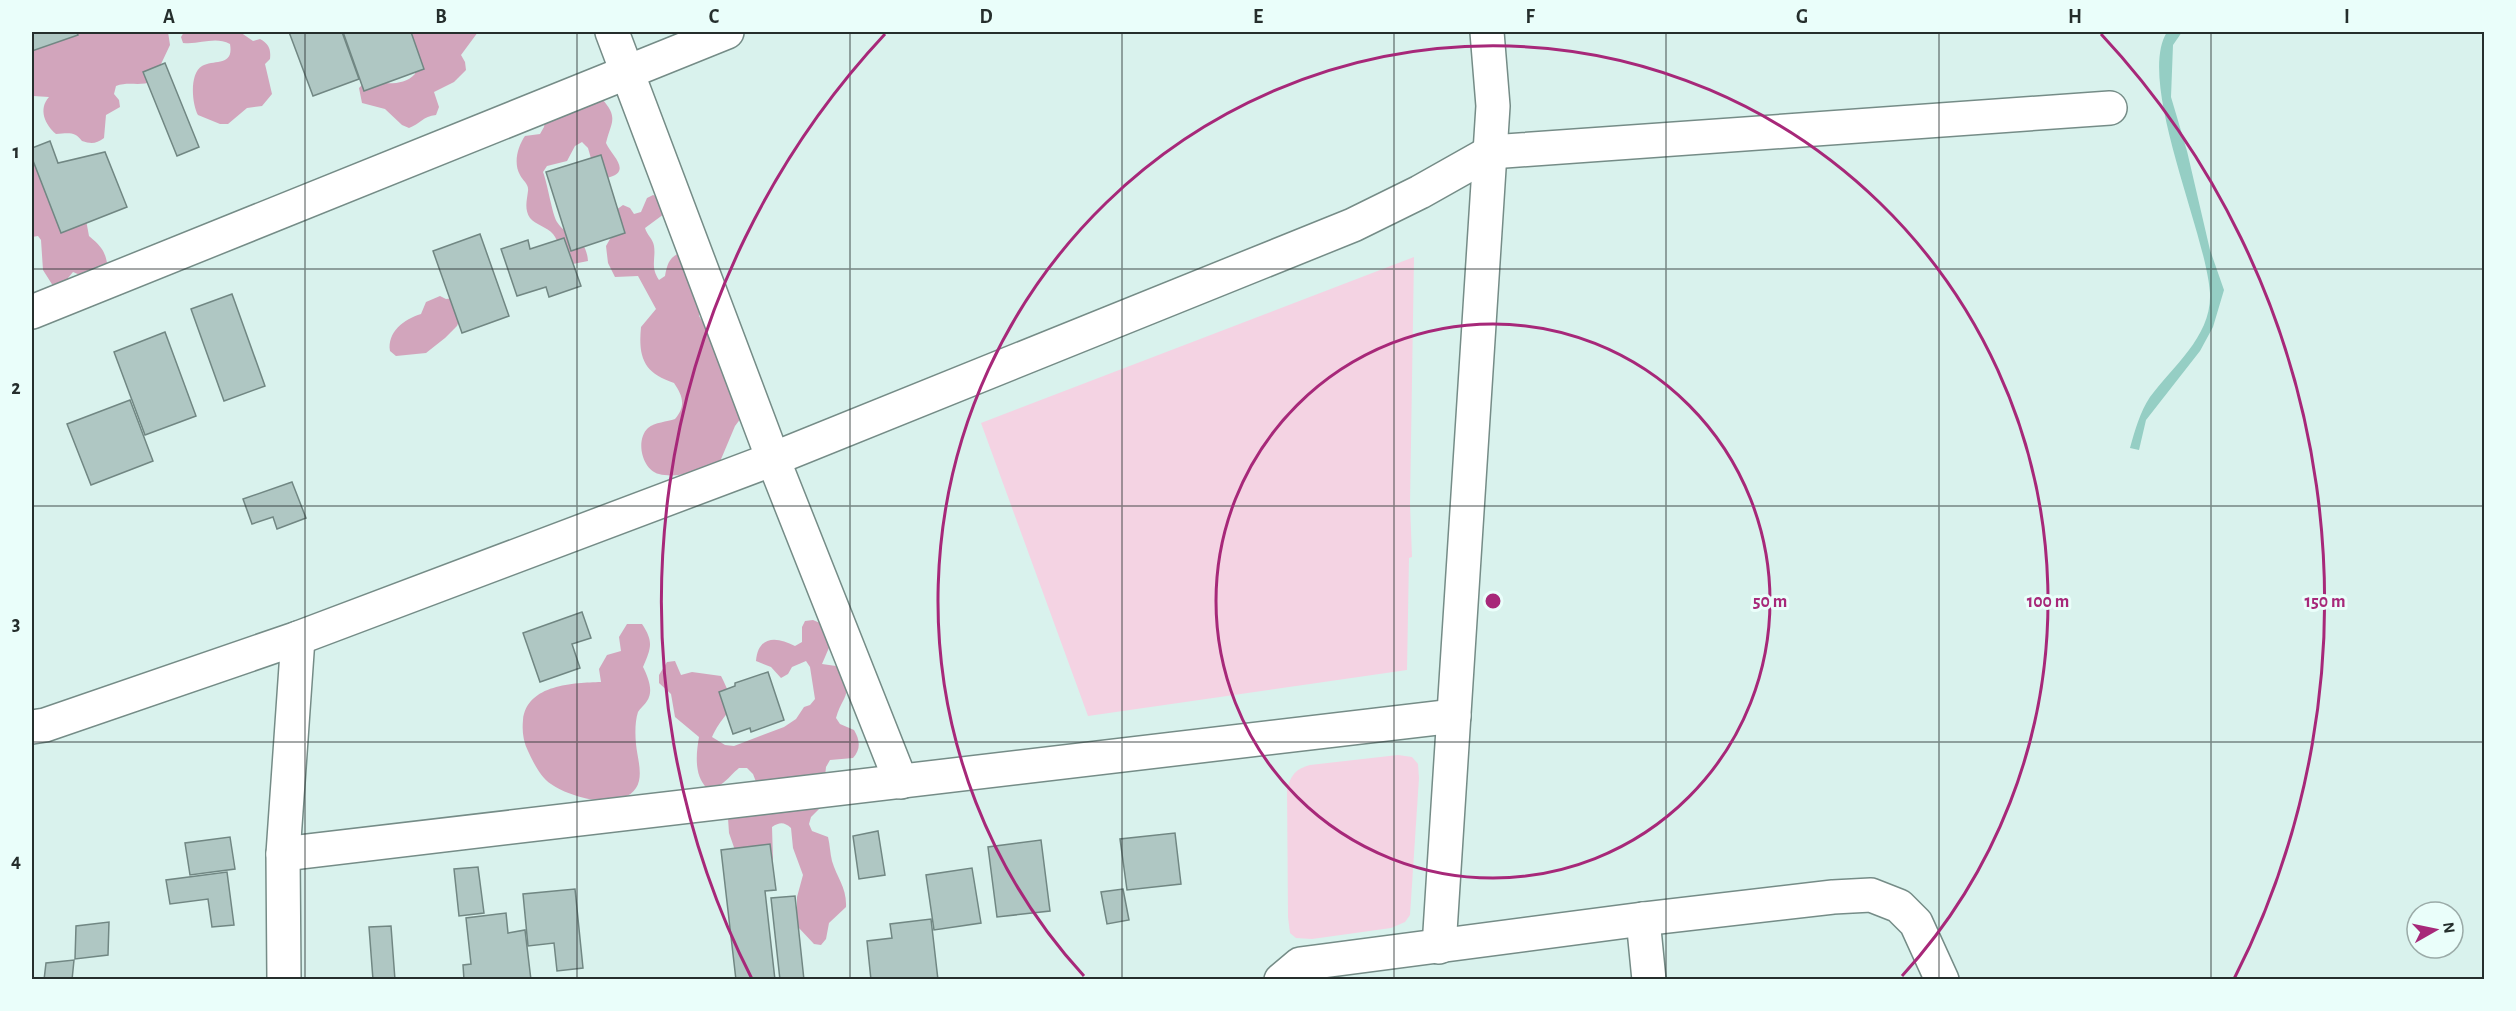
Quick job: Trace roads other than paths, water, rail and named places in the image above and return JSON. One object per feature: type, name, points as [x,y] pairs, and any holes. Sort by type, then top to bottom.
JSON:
[{"type":"street","points":[[612,32],[773,459],[901,782]]},
{"type":"street","points":[[32,312],[727,32]]},
{"type":"street","points":[[1439,947],[1491,152],[1493,106],[1487,32]]},
{"type":"street","points":[[32,728],[298,638],[773,459],[1353,225],[1420,192],[1491,152],[2110,108]]},
{"type":"street","points":[[284,980],[283,854],[298,638]]},
{"type":"street","points":[[283,854],[1454,716]]},
{"type":"street","points":[[1281,980],[1300,964],[1642,919],[1833,897],[1871,895],[1899,906],[1916,923],[1942,980]]},
{"type":"street","points":[[1642,919],[1649,980]]}]
